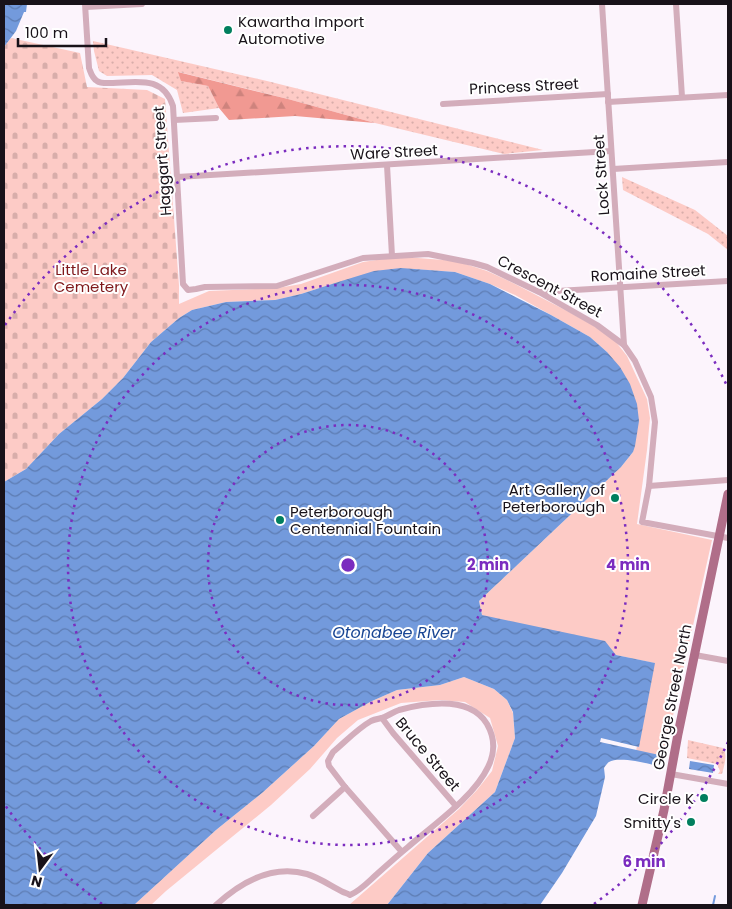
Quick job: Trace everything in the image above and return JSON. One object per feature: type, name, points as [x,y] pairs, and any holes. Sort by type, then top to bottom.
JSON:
[{"type":"main road","name":"George Street North","points":[[642,905],[695,655],[724,538],[728,494]]},
{"type":"street","points":[[85,5],[142,4]]},
{"type":"street","name":"Lock Street","points":[[602,4],[624,345]]},
{"type":"street","points":[[676,4],[682,97]]},
{"type":"street","name":"Haggart Street","points":[[85,5],[89,68],[95,80],[101,83],[140,82],[158,85],[168,94],[171,100],[174,120],[183,284],[188,290]]},
{"type":"street","name":"Princess Street","points":[[442,104],[608,94]]},
{"type":"street","points":[[608,102],[728,95]]},
{"type":"street","points":[[174,120],[216,118]]},
{"type":"street","name":"Ware Street","points":[[177,177],[611,151]]},
{"type":"street","points":[[613,169],[728,162]]},
{"type":"street","points":[[387,165],[392,256]]},
{"type":"street","name":"Crescent Street","points":[[188,290],[205,287],[277,286],[364,258],[428,254],[487,267],[538,292],[597,325],[624,345],[635,361],[652,397],[655,422],[650,486],[642,522],[724,538]]},
{"type":"street","name":"Romaine Street","points":[[538,292],[728,281]]},
{"type":"street","points":[[650,486],[728,480]]},
{"type":"street","points":[[695,655],[728,661]]},
{"type":"street","points":[[216,905],[230,892],[254,878],[282,872],[308,874],[350,895],[359,890],[456,806],[485,774],[494,748],[493,741],[484,719],[466,707],[447,704],[399,710],[369,722],[333,752],[328,761],[329,766],[345,787],[402,852]]},
{"type":"street","name":"Bruce Street","points":[[382,718],[456,806]]},
{"type":"street","points":[[671,774],[728,784]]},
{"type":"street","points":[[313,816],[345,787]]},
{"type":"green space","name":"Little Lake Cemetery","points":[[11,38],[80,53],[87,87],[147,90],[165,99],[179,285],[179,318],[151,342],[123,378],[102,399],[59,434],[26,469],[4,482],[4,47]]},
{"type":"green space","points":[[93,41],[267,81],[543,150],[504,154],[375,123],[179,72],[182,81],[208,86],[219,108],[183,113],[177,90],[152,75],[107,76],[99,71]]},
{"type":"green space","points":[[178,72],[375,123],[295,116],[229,120],[219,108],[208,86],[181,81]]},
{"type":"green space","points":[[622,177],[695,210],[728,236],[728,250],[708,234],[623,190]]},
{"type":"green space","points":[[390,258],[456,261],[487,271],[594,326],[616,342],[627,356],[647,399],[650,418],[637,524],[712,540],[664,756],[636,751],[654,663],[616,655],[482,615],[479,601],[621,467],[633,452],[607,352],[590,337],[515,295],[455,272],[413,269],[335,283],[275,300],[226,302],[192,310],[179,318],[179,304],[209,291],[278,288],[301,284],[363,262]]},
{"type":"green space","points":[[464,677],[494,689],[507,700],[513,713],[515,738],[495,792],[428,853],[387,905],[349,905],[459,809],[492,771],[498,746],[490,718],[465,702],[440,700],[401,703],[358,720],[337,738],[310,769],[271,805],[151,905],[134,905],[216,830],[262,793],[314,746],[339,719],[397,690],[440,685]]},
{"type":"green space","points":[[688,740],[723,748],[725,764],[722,774],[718,774],[720,771],[717,764],[687,758]]},
{"type":"water","points":[[4,4],[27,4],[26,12],[24,12],[16,31],[4,47]]},
{"type":"water","name":"Otonabee River","points":[[401,268],[455,272],[490,284],[590,337],[620,367],[630,384],[637,404],[639,421],[633,452],[621,467],[479,601],[482,615],[605,641],[616,655],[655,663],[639,747],[601,738],[600,742],[664,756],[662,767],[627,760],[614,760],[608,763],[604,768],[605,777],[596,816],[562,873],[540,905],[387,905],[428,853],[495,792],[515,738],[513,712],[507,700],[494,689],[464,677],[440,685],[397,690],[339,719],[314,746],[262,793],[216,830],[134,905],[6,905],[4,902],[4,482],[26,469],[59,434],[102,399],[123,378],[151,342],[179,318],[192,310],[226,302],[275,300],[301,294],[374,271]]},
{"type":"water","points":[[690,761],[714,765],[713,773],[689,769]]},
{"type":"waterway","points":[[713,905],[715,896]]},
{"type":"place","name":"Kawartha Import Automotive","points":[[228,30]]},
{"type":"place","name":"Art Gallery of Peterborough","points":[[615,498]]},
{"type":"place","name":"Peterborough Centennial Fountain","points":[[280,520]]},
{"type":"place","name":"Circle K","points":[[704,798]]},
{"type":"place","name":"Smitty's","points":[[691,822]]}]
